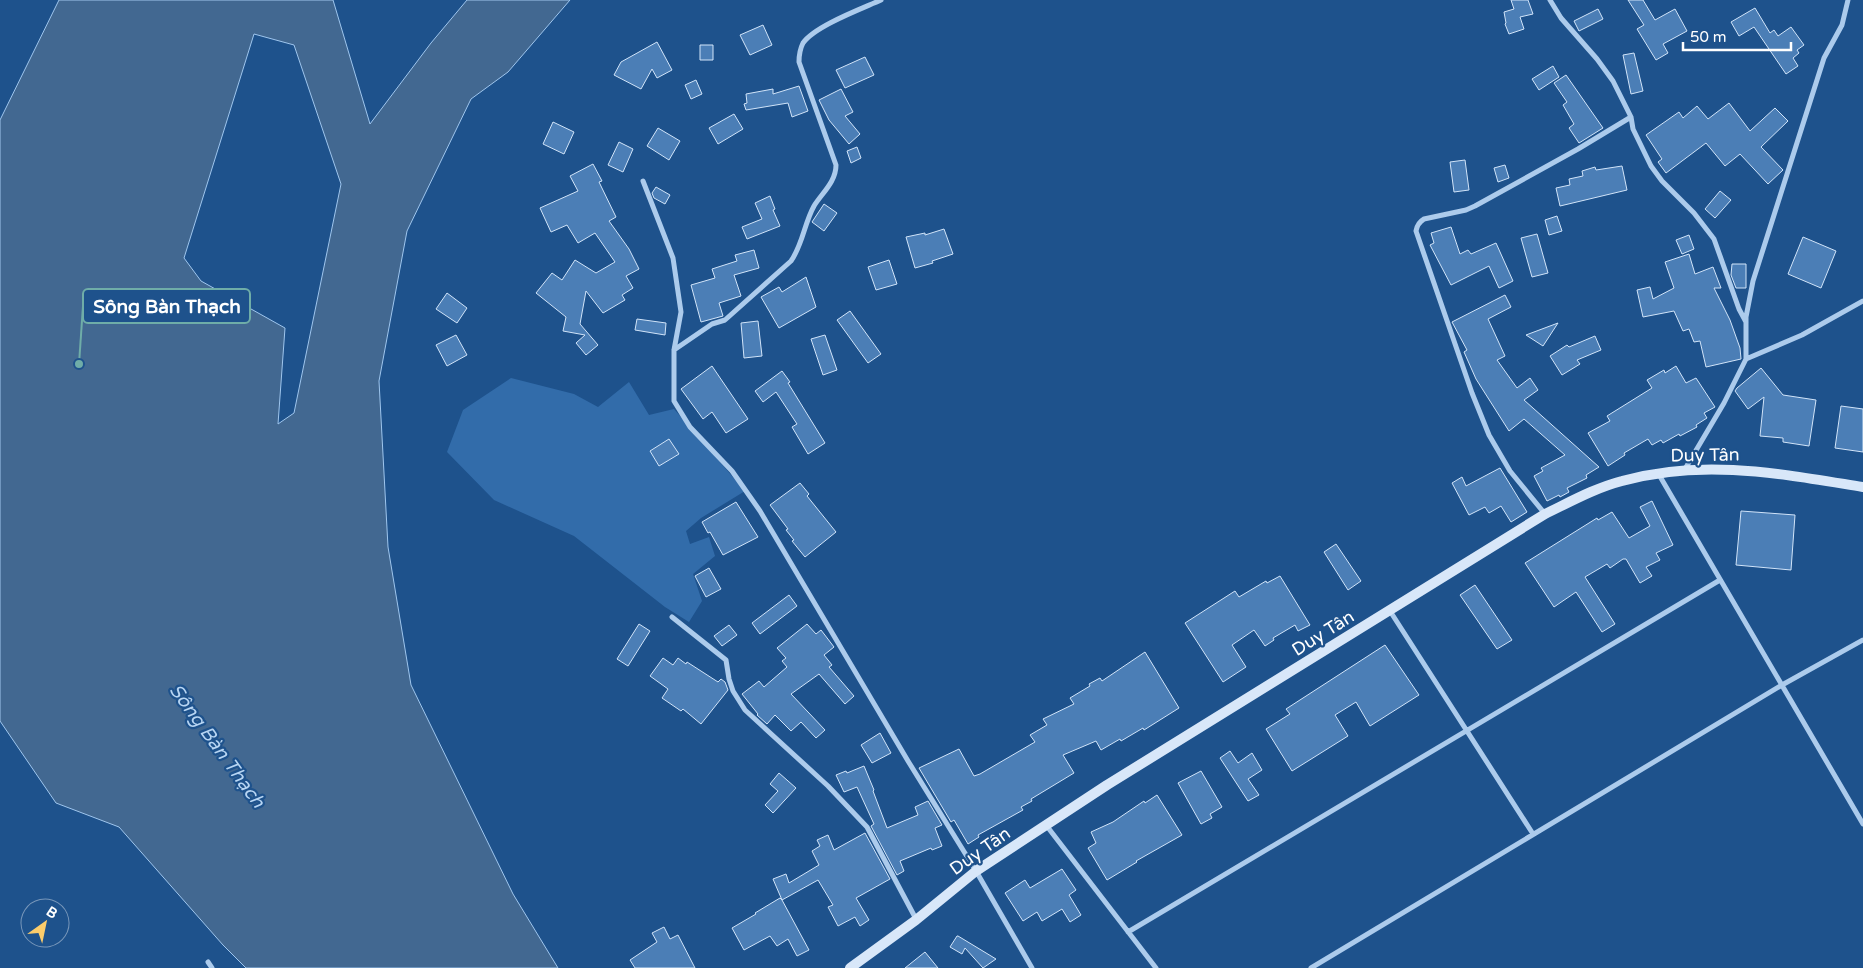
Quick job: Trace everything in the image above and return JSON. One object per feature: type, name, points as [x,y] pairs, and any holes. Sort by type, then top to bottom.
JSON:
[{"type":"street","points":[[674,350],[712,324],[728,317],[792,261],[797,253],[814,207],[836,172],[836,165],[799,62],[802,46],[807,38],[832,22],[881,0]]},
{"type":"street","points":[[1550,0],[1561,18],[1608,74],[1631,117],[1633,129],[1651,166],[1662,181],[1694,213],[1714,239],[1739,309],[1746,322]]},
{"type":"street","points":[[1685,469],[1724,403],[1746,359],[1746,322],[1753,281],[1804,117],[1824,58],[1842,25],[1848,0]]},
{"type":"street","points":[[1546,514],[1510,471],[1489,435],[1472,393],[1416,231],[1416,226],[1424,219],[1466,210],[1475,206],[1578,149],[1631,117]]},
{"type":"street","points":[[643,181],[673,258],[680,312],[674,350],[674,402],[690,427],[732,471],[760,511],[1032,968]]},
{"type":"street","points":[[1746,359],[1802,335],[1863,300]]},
{"type":"street","name":"Duy Tân","points":[[850,968],[916,920],[976,872],[1107,785],[1546,514],[1582,496],[1621,481],[1685,469],[1756,471],[1863,487]]},
{"type":"street","points":[[1658,473],[1863,824]]},
{"type":"street","points":[[1128,932],[1720,580]]},
{"type":"street","points":[[1390,611],[1533,834]]},
{"type":"street","points":[[672,617],[726,660],[733,691],[745,710],[828,786],[867,827],[916,920]]},
{"type":"street","points":[[1311,968],[1782,685],[1863,640]]},
{"type":"street","points":[[1046,825],[1156,968]]},
{"type":"street","points":[[208,962],[212,968]]},
{"type":"shaded area","points":[[511,378],[574,394],[598,407],[629,382],[649,415],[674,409],[745,491],[701,518],[686,531],[690,544],[709,537],[715,556],[693,574],[702,601],[689,622],[665,607],[574,536],[494,500],[447,452],[463,410]]},
{"type":"water","points":[[59,0],[333,0],[370,124],[431,43],[467,0],[570,0],[508,72],[471,99],[407,231],[379,381],[388,547],[411,685],[513,894],[558,968],[246,968],[223,945],[119,827],[56,803],[0,721],[0,120]],"holes":[[[254,34],[294,45],[341,184],[294,413],[278,424],[285,328],[201,281],[184,258]]]},
{"type":"building","points":[[1511,0],[1528,0],[1533,14],[1520,17],[1524,29],[1509,34],[1505,24],[1504,12],[1514,9]]},
{"type":"building","points":[[1628,0],[1643,0],[1655,20],[1675,9],[1687,31],[1663,44],[1668,53],[1656,60],[1637,29],[1644,25]]},
{"type":"building","points":[[1755,8],[1770,33],[1774,30],[1778,36],[1791,27],[1804,45],[1797,50],[1799,53],[1793,58],[1798,66],[1786,74],[1754,27],[1739,36],[1731,22]]},
{"type":"building","points":[[1598,9],[1603,19],[1579,31],[1574,21]]},
{"type":"building","points":[[763,25],[772,45],[750,55],[740,35]]},
{"type":"building","points":[[657,42],[672,70],[657,78],[652,69],[641,89],[614,75],[621,62]]},
{"type":"building","points":[[700,45],[713,45],[713,60],[700,60]]},
{"type":"building","points":[[1634,53],[1643,91],[1631,94],[1623,55]]},
{"type":"building","points":[[865,57],[874,75],[845,88],[836,70]]},
{"type":"building","points":[[1553,66],[1559,77],[1539,90],[1532,79]]},
{"type":"building","points":[[1566,75],[1603,128],[1579,143],[1569,128],[1574,124],[1563,105],[1567,102],[1554,83]]},
{"type":"building","points":[[696,80],[702,94],[691,99],[685,85]]},
{"type":"building","points":[[799,86],[808,111],[792,117],[788,103],[746,110],[744,104],[747,103],[746,94],[773,89],[773,94]]},
{"type":"building","points":[[841,89],[853,112],[845,116],[860,134],[849,144],[829,120],[819,100]]},
{"type":"building","points":[[1729,103],[1750,131],[1775,108],[1788,121],[1761,147],[1783,170],[1768,184],[1740,154],[1725,166],[1706,143],[1666,173],[1658,162],[1662,159],[1646,135],[1679,112],[1683,118],[1697,106],[1708,119]]},
{"type":"building","points":[[734,114],[743,129],[718,144],[709,128]]},
{"type":"building","points":[[553,122],[574,132],[564,154],[543,144]]},
{"type":"building","points":[[658,128],[680,141],[669,160],[647,146]]},
{"type":"building","points":[[619,142],[633,149],[623,172],[608,165]]},
{"type":"building","points":[[857,147],[861,158],[851,163],[847,151]]},
{"type":"building","points":[[1465,160],[1469,190],[1454,192],[1450,162]]},
{"type":"building","points":[[593,164],[602,181],[599,182],[616,217],[609,221],[629,249],[639,269],[626,276],[633,288],[622,295],[625,300],[603,313],[586,291],[580,324],[598,345],[586,355],[576,343],[585,335],[563,331],[566,317],[536,293],[552,273],[562,280],[575,260],[596,273],[615,262],[595,233],[578,243],[567,225],[551,232],[540,208],[578,191],[570,176]]},
{"type":"building","points":[[1505,165],[1509,178],[1498,182],[1494,168]]},
{"type":"building","points":[[1622,166],[1627,190],[1560,206],[1556,188],[1570,185],[1569,179],[1583,176],[1582,171],[1595,167],[1596,170]]},
{"type":"building","points":[[656,187],[670,195],[665,204],[654,198],[652,193]]},
{"type":"building","points":[[1720,191],[1731,200],[1715,218],[1705,209]]},
{"type":"building","points":[[770,196],[775,209],[773,210],[780,226],[747,239],[742,227],[762,219],[755,203]]},
{"type":"building","points":[[824,204],[837,213],[824,231],[812,222]]},
{"type":"building","points":[[1557,216],[1562,231],[1549,235],[1545,220]]},
{"type":"building","points":[[1451,227],[1460,254],[1468,250],[1471,254],[1496,243],[1513,281],[1499,288],[1489,266],[1451,285],[1430,245],[1434,243],[1431,233]]},
{"type":"building","points":[[944,229],[953,254],[932,261],[933,263],[915,268],[906,237],[925,233],[925,235]]},
{"type":"building","points":[[1537,234],[1548,273],[1532,277],[1521,238]]},
{"type":"building","points":[[1689,235],[1694,249],[1682,254],[1676,240]]},
{"type":"building","points":[[1803,237],[1836,251],[1821,288],[1788,274]]},
{"type":"building","points":[[754,250],[759,268],[734,275],[741,296],[719,303],[723,316],[701,322],[691,285],[715,278],[712,269],[737,261],[735,255]]},
{"type":"building","points":[[1689,254],[1695,274],[1713,267],[1721,288],[1714,288],[1730,320],[1740,348],[1741,359],[1706,367],[1700,341],[1694,342],[1689,329],[1683,331],[1674,311],[1643,317],[1637,290],[1650,287],[1653,299],[1674,288],[1665,262]]},
{"type":"building","points":[[889,260],[897,284],[876,290],[868,267]]},
{"type":"building","points":[[1732,264],[1746,264],[1746,288],[1736,288],[1731,275]]},
{"type":"building","points":[[806,277],[816,307],[779,328],[761,297],[779,287],[782,292]]},
{"type":"building","points":[[447,293],[467,308],[457,323],[436,309]]},
{"type":"building","points":[[1505,295],[1511,307],[1488,319],[1505,356],[1497,360],[1517,388],[1530,378],[1538,390],[1524,400],[1599,467],[1586,475],[1587,478],[1567,488],[1569,492],[1547,501],[1534,476],[1543,471],[1541,468],[1565,455],[1524,419],[1509,431],[1476,379],[1464,352],[1467,350],[1452,322]]},
{"type":"building","points":[[850,311],[881,354],[868,363],[837,320]]},
{"type":"building","points":[[637,319],[666,323],[665,335],[635,330]]},
{"type":"building","points":[[758,321],[762,356],[744,358],[741,323]]},
{"type":"building","points":[[1558,323],[1543,346],[1526,335]]},
{"type":"building","points":[[456,335],[467,355],[447,366],[436,345]]},
{"type":"building","points":[[825,335],[837,370],[823,375],[811,339]]},
{"type":"building","points":[[1595,336],[1601,350],[1577,360],[1580,364],[1562,375],[1550,356],[1567,345],[1569,347]]},
{"type":"building","points":[[712,366],[748,419],[726,433],[712,412],[703,419],[681,389]]},
{"type":"building","points":[[1676,366],[1686,383],[1696,378],[1715,407],[1704,413],[1707,418],[1696,425],[1697,427],[1663,443],[1661,440],[1652,445],[1648,439],[1624,453],[1625,455],[1608,466],[1588,433],[1610,421],[1607,416],[1652,388],[1647,380],[1664,370],[1665,373]]},
{"type":"building","points":[[1761,368],[1783,395],[1816,400],[1809,446],[1783,442],[1783,438],[1760,436],[1764,397],[1748,409],[1735,391]]},
{"type":"building","points":[[782,371],[825,443],[808,454],[792,427],[797,424],[776,392],[763,402],[755,391]]},
{"type":"building","points":[[1841,406],[1863,409],[1863,452],[1835,448]]},
{"type":"building","points":[[669,439],[679,454],[659,466],[650,451]]},
{"type":"building","points":[[1500,468],[1527,512],[1511,522],[1501,506],[1489,513],[1485,507],[1469,515],[1452,483],[1462,477],[1466,486]]},
{"type":"building","points":[[800,483],[809,494],[807,496],[836,532],[805,557],[792,541],[794,540],[786,530],[788,529],[770,505]]},
{"type":"building","points":[[1652,501],[1673,545],[1656,553],[1660,560],[1646,567],[1652,576],[1640,583],[1626,559],[1623,559],[1610,568],[1607,564],[1585,577],[1615,624],[1602,632],[1576,592],[1554,607],[1525,563],[1597,518],[1598,520],[1612,512],[1629,538],[1650,526],[1640,507]]},
{"type":"building","points":[[736,502],[758,537],[723,555],[702,522]]},
{"type":"building","points":[[1741,511],[1795,515],[1791,570],[1736,565]]},
{"type":"building","points":[[1336,544],[1361,581],[1348,590],[1324,552]]},
{"type":"building","points":[[709,568],[721,589],[706,597],[695,576]]},
{"type":"building","points":[[1280,576],[1310,625],[1298,631],[1295,625],[1273,638],[1274,640],[1265,646],[1254,630],[1232,645],[1246,667],[1223,682],[1185,623],[1235,591],[1239,597],[1266,581],[1267,583]]},
{"type":"building","points":[[1475,585],[1512,640],[1497,649],[1460,595]]},
{"type":"building","points":[[789,595],[797,606],[760,634],[752,623]]},
{"type":"building","points":[[639,624],[650,631],[628,666],[617,659]]},
{"type":"building","points":[[807,624],[816,634],[821,630],[834,647],[824,655],[832,665],[829,667],[854,696],[845,704],[819,674],[791,694],[825,730],[816,738],[801,722],[791,731],[775,715],[767,724],[757,715],[742,694],[759,681],[764,687],[787,667],[782,661],[786,658],[777,648]]},
{"type":"building","points":[[729,625],[737,635],[722,646],[714,636]]},
{"type":"building","points":[[1385,645],[1419,695],[1370,726],[1356,702],[1335,715],[1348,736],[1292,771],[1266,729],[1290,714],[1286,709]]},
{"type":"building","points":[[1145,652],[1179,708],[1144,730],[1143,728],[1101,750],[1096,741],[1063,755],[1074,773],[1031,799],[1032,801],[1021,807],[1023,810],[978,835],[979,837],[968,844],[954,820],[951,822],[919,768],[959,749],[974,776],[980,774],[1035,742],[1030,735],[1047,725],[1043,719],[1074,704],[1070,698],[1100,678],[1102,681]]},
{"type":"building","points":[[663,658],[673,665],[678,658],[718,682],[721,679],[725,682],[728,690],[701,724],[683,709],[681,711],[662,698],[668,689],[650,676]]},
{"type":"building","points":[[880,733],[891,753],[872,763],[861,745]]},
{"type":"building","points":[[1230,751],[1238,763],[1252,753],[1262,770],[1248,779],[1259,795],[1248,801],[1220,758]]},
{"type":"building","points":[[864,766],[887,828],[918,815],[915,807],[928,801],[942,825],[935,828],[942,846],[932,850],[931,848],[900,861],[904,871],[897,875],[871,826],[874,824],[857,787],[844,792],[836,775]]},
{"type":"building","points":[[1201,771],[1222,807],[1210,814],[1212,818],[1201,824],[1178,783]]},
{"type":"building","points":[[779,773],[796,788],[773,813],[765,805],[778,791],[770,784]]},
{"type":"building","points":[[1157,795],[1182,835],[1107,880],[1088,848],[1096,843],[1091,832],[1113,822],[1144,801],[1145,803]]},
{"type":"building","points":[[865,833],[890,879],[856,898],[869,920],[860,926],[855,917],[838,926],[828,907],[833,905],[818,880],[782,900],[773,879],[786,874],[789,883],[819,865],[812,851],[820,846],[817,840],[828,835],[834,850]]},
{"type":"building","points":[[1062,869],[1076,890],[1069,895],[1081,915],[1070,922],[1062,909],[1042,921],[1037,912],[1023,921],[1005,893],[1025,880],[1030,888]]},
{"type":"building","points":[[780,898],[809,950],[797,956],[788,939],[777,946],[770,936],[744,950],[732,928]]},
{"type":"building","points":[[664,927],[670,939],[678,935],[695,968],[635,968],[630,960],[657,942],[652,933]]},
{"type":"building","points":[[957,936],[996,959],[983,968],[965,948],[962,954],[950,947]]},
{"type":"building","points":[[925,952],[938,968],[905,968]]},
{"type":"place","name":"Sông Bàn Thạch","points":[[79,364]]}]
